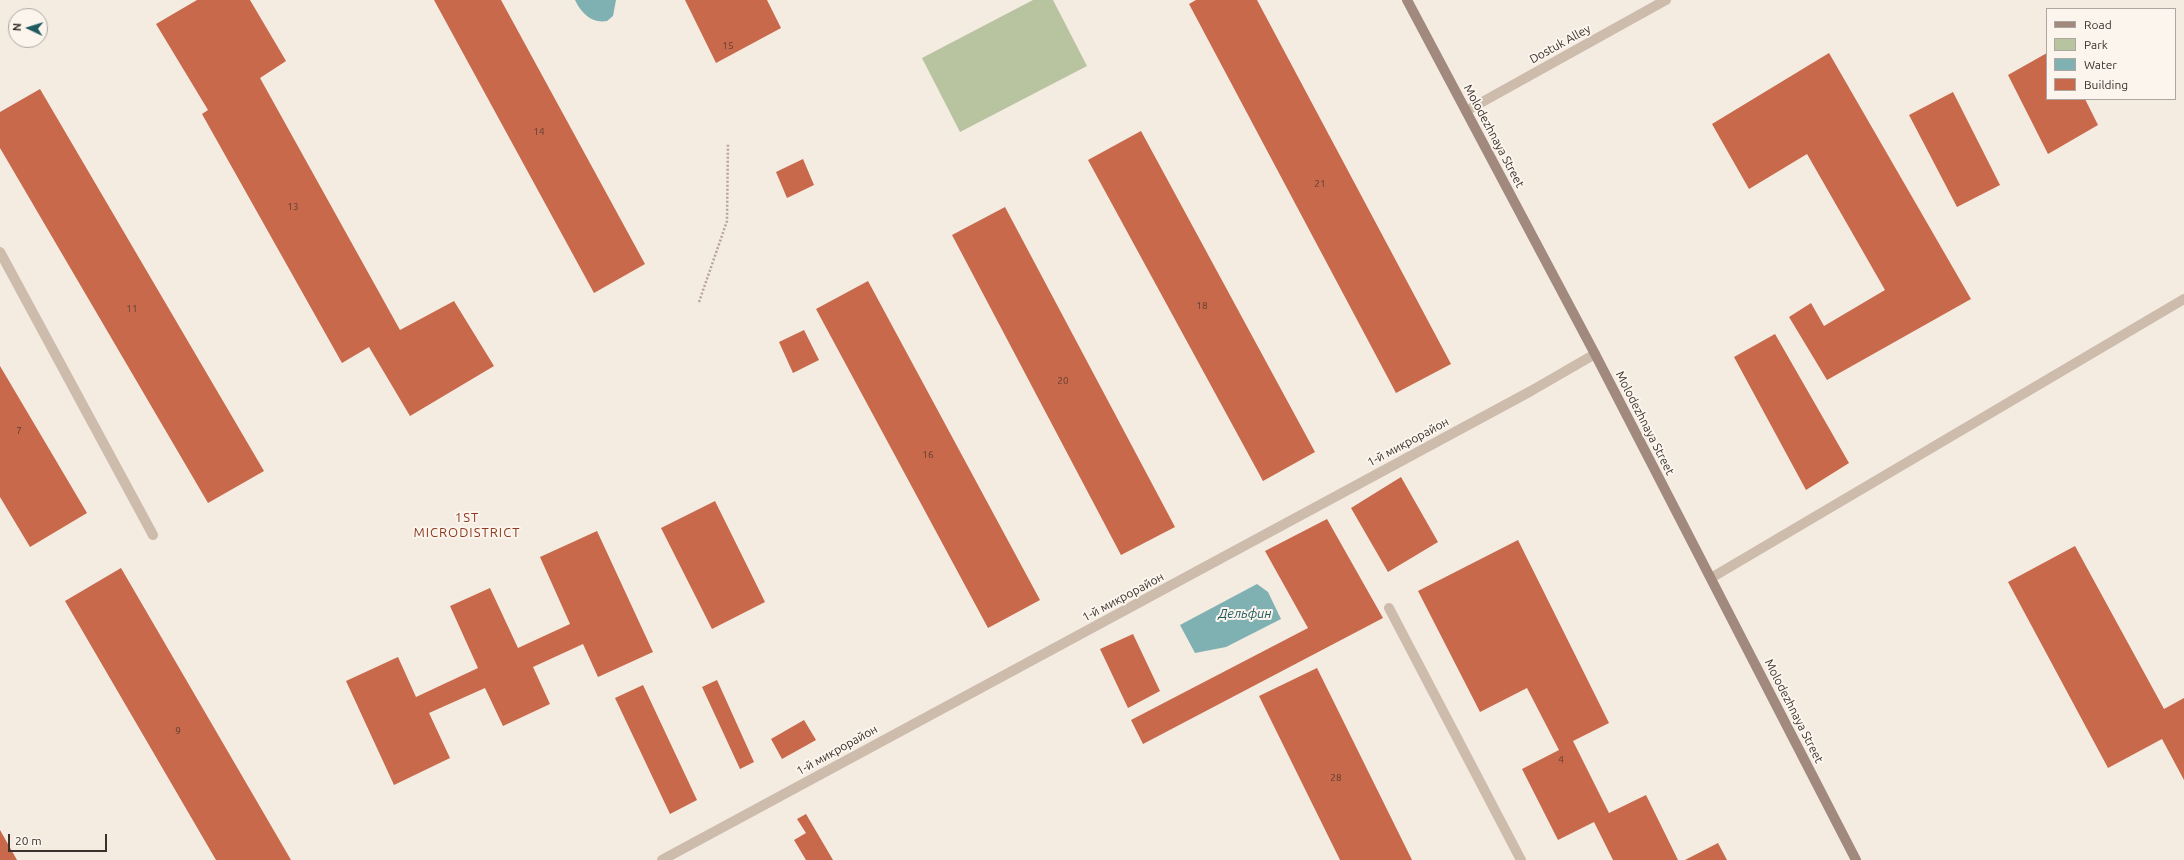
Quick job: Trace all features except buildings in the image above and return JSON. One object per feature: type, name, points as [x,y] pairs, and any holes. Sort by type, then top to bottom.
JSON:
[{"type":"main road","name":"Molodezhnaya Street","points":[[1407,0],[1595,354],[1856,860]]},
{"type":"street","name":"Dostuk Alley","points":[[1466,112],[1666,0]]},
{"type":"street","points":[[0,252],[152,535]]},
{"type":"street","points":[[1711,578],[2184,299]]},
{"type":"street","name":"1-й микрорайон","points":[[662,860],[1518,398],[1595,354]]},
{"type":"street","points":[[1389,608],[1521,860]]},
{"type":"path","points":[[698,302],[727,221],[728,143]]},
{"type":"green space","points":[[1033,0],[1053,0],[1087,66],[960,132],[922,58]]},
{"type":"water","points":[[575,0],[616,0],[613,16],[607,21],[597,21],[592,19],[580,9]]},
{"type":"water","name":"Дельфин","points":[[1257,584],[1268,592],[1281,619],[1226,647],[1195,653],[1180,625]]},
{"type":"district","name":"1ST MICRODISTRICT","points":[[467,526]]}]
